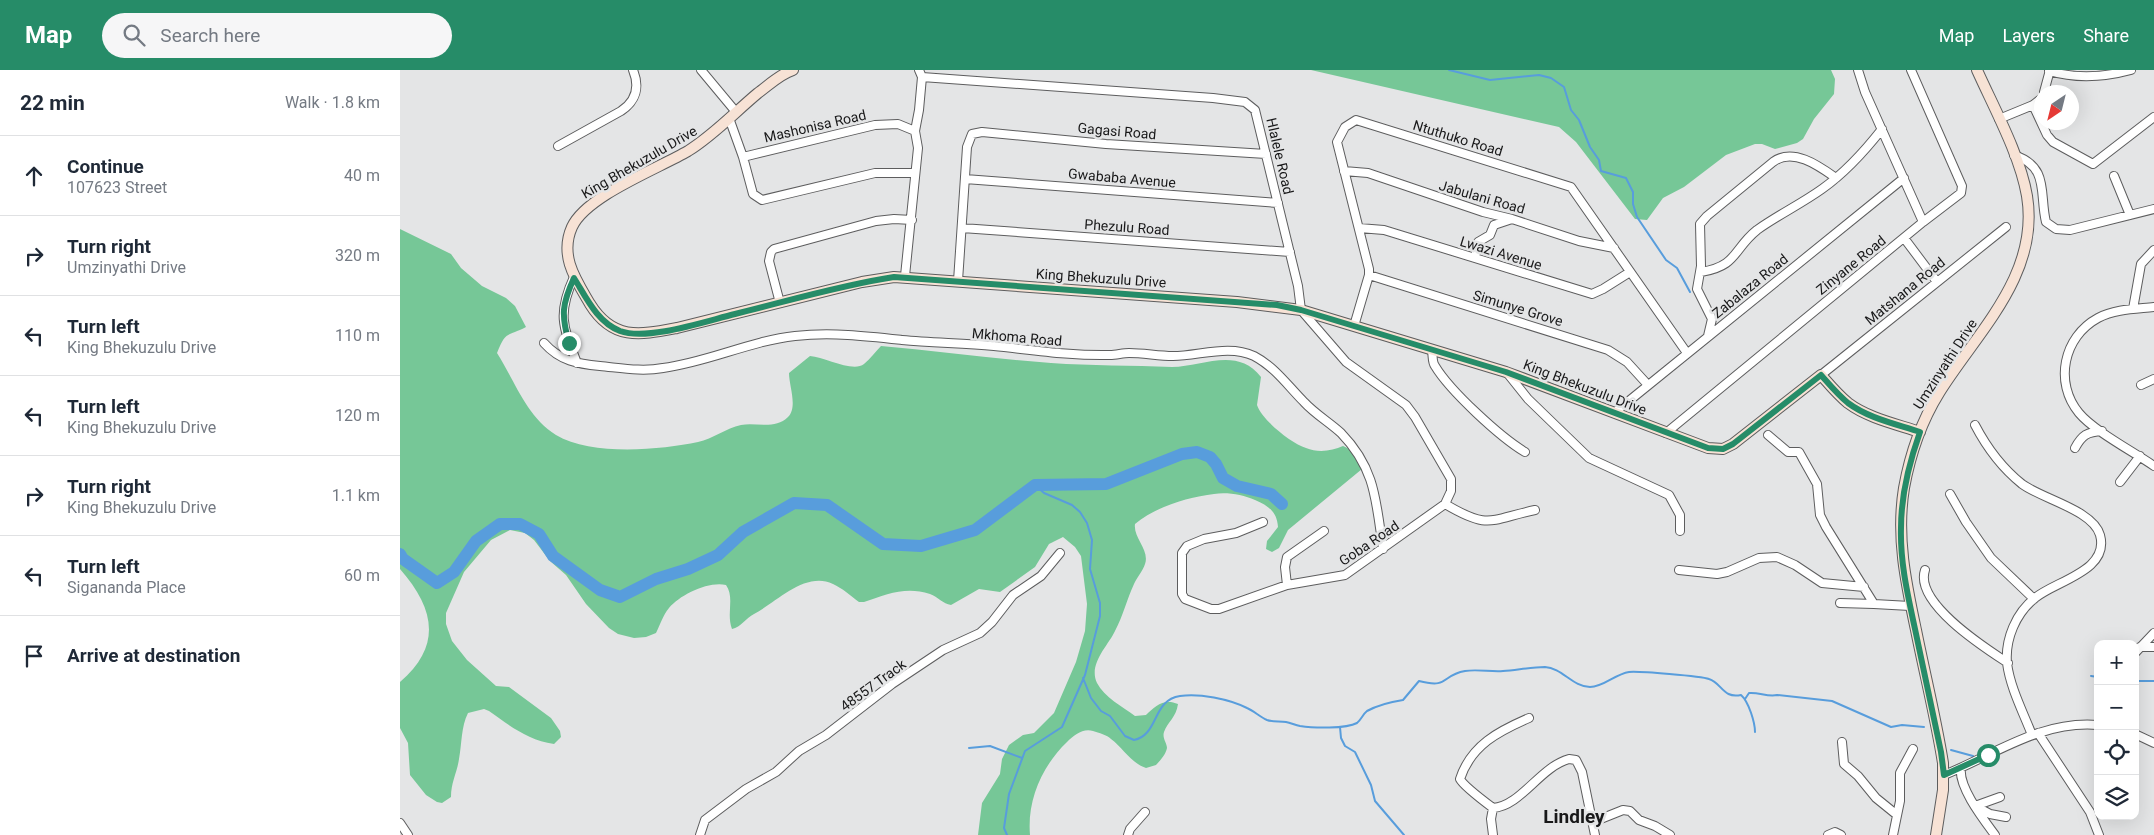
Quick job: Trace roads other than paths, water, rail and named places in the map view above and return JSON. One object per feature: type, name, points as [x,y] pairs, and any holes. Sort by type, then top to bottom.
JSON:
[{"type":"street","points":[[558,146],[621,112],[630,105],[637,89],[633,70]]},
{"type":"street","points":[[701,70],[733,115],[753,194],[762,200],[875,173],[915,173]]},
{"type":"street","name":"King Bhekuzulu Drive","points":[[793,70],[779,77],[694,147],[596,200],[582,211],[573,225],[567,243],[568,263],[574,278],[601,319],[613,328],[634,334],[677,328],[862,282],[905,276],[1257,304],[1301,310],[1506,372],[1666,433],[1708,448],[1718,449],[1727,447],[1821,375]]},
{"type":"street","points":[[1858,70],[1865,92],[1923,222]]},
{"type":"street","name":"Zinyane Road","points":[[1666,433],[1923,222],[1960,195],[1962,189],[1910,70]]},
{"type":"street","name":"Umzinyathi Drive","points":[[1936,835],[1944,775],[1941,752],[1910,606],[1902,552],[1901,516],[1907,474],[1920,432],[1939,393],[1999,306],[2021,265],[2027,240],[2029,206],[2025,185],[2014,155],[1977,70]]},
{"type":"street","points":[[2046,85],[2050,71],[2074,76],[2111,75],[2131,70]]},
{"type":"street","points":[[905,276],[918,148],[915,131],[919,110],[920,74]]},
{"type":"street","name":"Hlalele Road","points":[[920,74],[1245,102],[1257,114],[1298,286],[1301,310]]},
{"type":"street","points":[[1999,119],[2033,105],[2047,135],[2053,142],[2093,164],[2154,117]]},
{"type":"street","name":"Ntuthuko Road","points":[[1354,326],[1369,275],[1337,139],[1350,123],[1359,121],[1568,185],[1579,196],[1686,353]]},
{"type":"street","name":"Mashonisa Road","points":[[743,157],[875,124],[898,124],[915,131]]},
{"type":"street","points":[[1700,272],[1711,270],[1731,261],[1756,231],[1836,178],[1854,162],[1882,129]]},
{"type":"street","name":"Gagasi Road","points":[[965,179],[969,137],[972,134],[982,132],[1106,144],[1266,154]]},
{"type":"street","points":[[2014,155],[2030,161],[2038,174],[2043,190],[2045,219],[2053,227],[2060,230],[2070,230],[2154,209]]},
{"type":"street","points":[[1708,336],[1712,319],[1697,289],[1700,272],[1700,224],[1709,214],[1776,160],[1790,157],[1806,160],[1836,178]]},
{"type":"street","name":"Jabulani Road","points":[[1344,171],[1368,173],[1483,212],[1512,219],[1579,241],[1614,248]]},
{"type":"street","points":[[2114,176],[2130,215]]},
{"type":"street","name":"Zabalaza Road","points":[[1614,413],[1904,178]]},
{"type":"street","points":[[958,281],[965,179]]},
{"type":"street","name":"Gwababa Avenue","points":[[965,179],[1278,203]]},
{"type":"street","points":[[1474,258],[1478,242],[1490,235],[1494,225],[1512,219]]},
{"type":"street","points":[[780,303],[769,261],[770,252],[774,249],[876,221],[912,220]]},
{"type":"street","name":"Matshana Road","points":[[1821,375],[2006,227]]},
{"type":"street","name":"Phezulu Road","points":[[962,228],[1290,252]]},
{"type":"street","name":"Lwazi Avenue","points":[[1359,228],[1384,230],[1592,294],[1630,272]]},
{"type":"street","points":[[1904,238],[1937,282]]},
{"type":"street","points":[[2133,309],[2141,264],[2154,250]]},
{"type":"street","name":"Simunye Grove","points":[[1369,275],[1608,350],[1627,362],[1648,384]]},
{"type":"street","points":[[574,278],[563,310],[565,326],[577,363]]},
{"type":"street","points":[[2154,308],[2133,309],[2104,315],[2089,324],[2072,345],[2065,364],[2065,383],[2069,398],[2080,415],[2154,466]]},
{"type":"street","points":[[1301,310],[1350,366],[1406,405],[1415,417],[1449,475],[1451,491],[1445,504],[1479,522],[1493,522],[1535,510]]},
{"type":"street","name":"Mkhoma Road","points":[[544,343],[557,356],[577,363],[632,370],[664,368],[780,339],[817,335],[853,335],[921,342],[991,345],[1090,355],[1128,353],[1174,356],[1218,351],[1242,352],[1255,357],[1272,368],[1308,406],[1339,431],[1361,457],[1374,489],[1383,549]]},
{"type":"street","points":[[1432,351],[1435,366],[1460,396],[1509,442],[1525,452]]},
{"type":"street","points":[[1506,372],[1528,399],[1589,458],[1597,464],[1669,495],[1680,515],[1680,531]]},
{"type":"street","points":[[1821,375],[1842,398],[1856,408],[1878,418],[1920,432]]},
{"type":"street","points":[[2141,384],[2154,379]]},
{"type":"street","points":[[1974,425],[1988,448],[2016,478],[2032,490],[2088,518],[2100,535],[2100,551],[2093,564],[2034,599],[2020,615],[2014,627],[2008,648],[2008,664],[2013,686],[2035,734],[2090,812],[2099,835]]},
{"type":"street","points":[[2075,448],[2080,439],[2087,433],[2102,431]]},
{"type":"street","points":[[1768,435],[1788,452],[1799,452],[1818,484],[1820,515],[1874,604]]},
{"type":"street","points":[[2120,482],[2140,456]]},
{"type":"street","points":[[1950,494],[1966,522],[1991,558],[2034,599]]},
{"type":"street","name":"Goba Road","points":[[1263,522],[1236,533],[1204,539],[1187,546],[1182,553],[1183,596],[1189,602],[1216,609],[1287,586],[1345,575],[1445,504]]},
{"type":"street","points":[[1287,586],[1285,567],[1288,556],[1324,531]]},
{"type":"street","name":"48557 Track","points":[[693,835],[700,832],[708,818],[746,789],[776,772],[799,751],[826,735],[892,684],[949,646],[980,633],[992,622],[1013,595],[1041,576],[1060,553]]},
{"type":"street","points":[[1679,570],[1717,574],[1728,572],[1760,558],[1777,557],[1795,565],[1822,582],[1864,587]]},
{"type":"street","points":[[1925,570],[1923,577],[1925,584],[1939,610],[2008,664]]},
{"type":"street","points":[[1840,603],[1910,606]]},
{"type":"street","points":[[2139,649],[2154,633]]},
{"type":"street","points":[[2139,650],[2154,648]]},
{"type":"street","points":[[1492,808],[1478,794],[1463,785],[1460,779],[1462,772],[1478,747],[1503,730],[1529,718]]},
{"type":"street","points":[[1944,775],[2035,734],[2065,726],[2094,725]]},
{"type":"street","points":[[2139,736],[2154,743]]},
{"type":"street","points":[[1842,742],[1844,764],[1858,776],[1876,798],[1898,815]]},
{"type":"street","points":[[1893,835],[1898,815],[1900,772],[1913,749]]},
{"type":"street","points":[[1492,808],[1511,801],[1548,770],[1566,760],[1572,759],[1578,763],[1582,772],[1594,822],[1595,835]]},
{"type":"street","points":[[1961,768],[1960,774],[1975,806],[1995,835]]},
{"type":"street","points":[[1975,806],[2000,797]]},
{"type":"street","points":[[1975,806],[1990,814],[2006,816]]},
{"type":"street","points":[[1492,808],[1493,835]]},
{"type":"street","points":[[1594,822],[1623,810],[1630,810],[1639,820],[1655,826],[1670,835]]},
{"type":"street","points":[[1128,835],[1130,829],[1145,812]]},
{"type":"street","points":[[400,823],[408,835]]},
{"type":"street","points":[[1828,835],[1835,832],[1841,835]]},
{"type":"waterway","points":[[1449,70],[1490,80],[1539,75],[1551,78],[1564,87],[1571,110],[1579,120],[1590,147],[1599,160],[1601,171],[1626,178],[1633,192],[1633,204],[1637,217],[1666,260],[1677,268],[1690,292]]},
{"type":"waterway","points":[[400,554],[403,559],[437,583],[454,572],[476,541],[500,524],[520,524],[539,534],[553,556],[600,590],[620,597],[656,579],[688,569],[718,555],[743,532],[794,503],[827,505],[883,544],[921,546],[975,530],[1035,485],[1106,484],[1182,454],[1197,452],[1210,457],[1223,478],[1237,486],[1271,494],[1282,504]]},
{"type":"waterway","points":[[1007,835],[1004,828],[1009,794],[1025,751],[1062,727],[1085,675],[1100,616],[1100,603],[1090,569],[1092,540],[1087,523],[1080,512],[1072,505],[1044,493],[1035,485]]},
{"type":"waterway","points":[[1083,678],[1091,698],[1101,711],[1110,716],[1125,736],[1134,740],[1148,732],[1165,704],[1171,699],[1180,696],[1196,695],[1223,699],[1247,708],[1269,721],[1286,722],[1306,727],[1338,727],[1357,723],[1367,711],[1375,707],[1403,700],[1419,681],[1429,683],[1441,682],[1452,675],[1470,670],[1503,671],[1534,667],[1551,668],[1578,684],[1590,687],[1600,685],[1629,672],[1694,676],[1709,679],[1726,693],[1735,696],[1741,695],[1744,698],[1751,713],[1755,732]]},
{"type":"waterway","points":[[2139,681],[2154,681]]},
{"type":"waterway","points":[[1745,699],[1749,693],[1753,693],[1832,701],[1891,727],[1902,725],[1924,727]]},
{"type":"waterway","points":[[1340,727],[1341,738],[1345,746],[1355,752],[1371,785],[1375,801],[1404,835]]},
{"type":"waterway","points":[[969,748],[990,746],[1022,758]]},
{"type":"waterway","points":[[1951,750],[1973,756]]},
{"type":"district","name":"Lindley","points":[[1574,816]]}]
